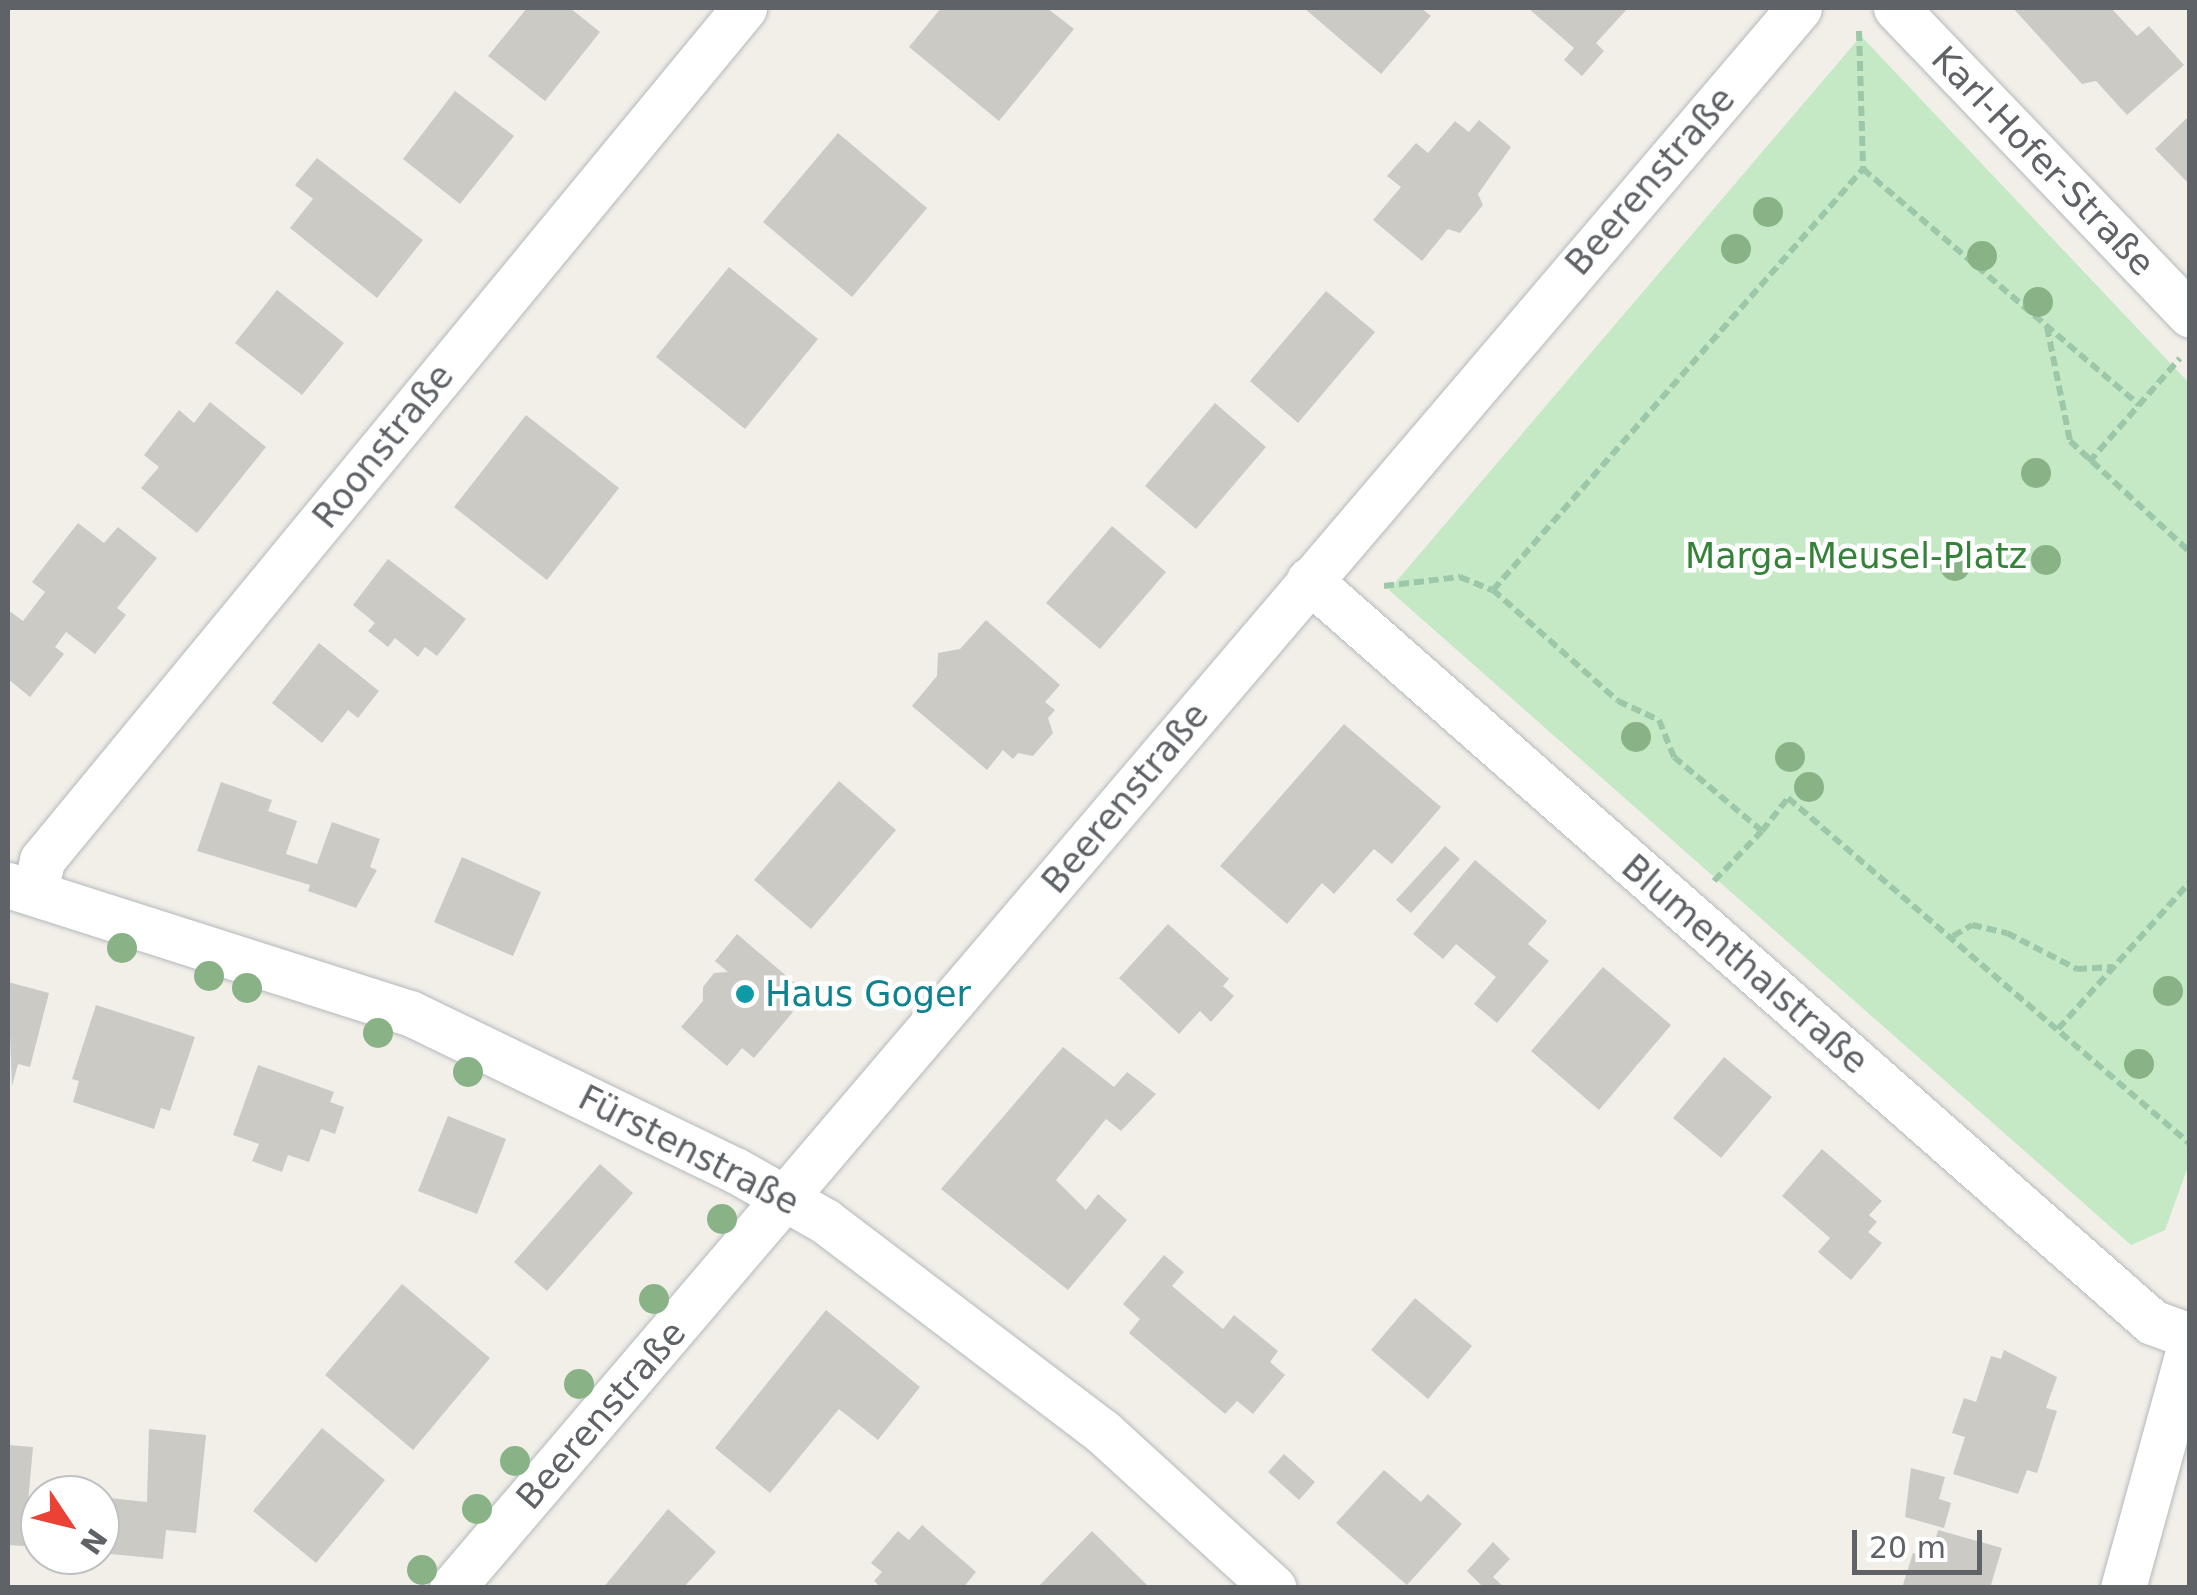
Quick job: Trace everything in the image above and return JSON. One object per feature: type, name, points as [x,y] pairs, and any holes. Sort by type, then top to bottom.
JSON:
[{"type":"street","name":"Roonstraße","points":[[22,888],[744,8]]},
{"type":"street","name":"Beerenstraße","points":[[452,1588],[787,1200],[1309,580],[1799,8]]},
{"type":"street","name":"Karl-Hofer-Straße","points":[[1878,14],[2186,336]]},
{"type":"street","name":"Blumenthalstraße","points":[[1309,580],[2152,1322],[2190,1336]]},
{"type":"street","name":"Fürstenstraße","points":[[22,888],[410,1014],[787,1200],[1103,1432],[1274,1588]]},
{"type":"street","points":[[2123,1588],[2190,1345]]},
{"type":"path","points":[[1493,590],[1863,169],[1878,14]]},
{"type":"path","points":[[1863,169],[2139,405]]},
{"type":"path","points":[[2046,326],[2070,441],[2190,552]]},
{"type":"path","points":[[2089,462],[2139,405],[2186,336]]},
{"type":"path","points":[[1370,587],[1460,576],[1493,590],[1618,701],[1659,720],[1674,757],[1762,831]]},
{"type":"path","points":[[1710,885],[1788,798],[1953,936],[2190,1144]]},
{"type":"path","points":[[2058,1029],[2190,882]]},
{"type":"path","points":[[1953,936],[1972,926],[2007,933],[2076,969],[2114,967]]},
{"type":"green space","name":"Marga-Meusel-Platz","points":[[1861,36],[2189,383],[2189,1164],[2165,1230],[2131,1245],[1389,590]]},
{"type":"building","points":[[527,8],[570,8],[600,32],[545,101],[488,56]]},
{"type":"building","points":[[941,8],[1047,8],[1074,29],[999,121],[909,47]]},
{"type":"building","points":[[1304,8],[1421,8],[1431,16],[1381,74]]},
{"type":"building","points":[[1528,8],[1628,8],[1596,43],[1604,51],[1582,76],[1564,60],[1574,48]]},
{"type":"building","points":[[2013,8],[2111,8],[2137,36],[2149,26],[2184,65],[2127,115],[2096,81],[2082,84]]},
{"type":"building","points":[[455,91],[514,136],[460,204],[403,159]]},
{"type":"building","points":[[2190,115],[2190,185],[2155,149]]},
{"type":"building","points":[[1479,120],[1511,147],[1478,194],[1483,205],[1460,233],[1448,229],[1422,261],[1373,220],[1401,187],[1387,176],[1416,143],[1428,153],[1455,121],[1469,132]]},
{"type":"building","points":[[838,133],[927,208],[852,297],[763,222]]},
{"type":"building","points":[[317,158],[423,240],[377,298],[290,228],[313,199],[295,185]]},
{"type":"building","points":[[729,267],[818,339],[745,429],[656,357]]},
{"type":"building","points":[[277,290],[344,343],[302,395],[235,343]]},
{"type":"building","points":[[1326,291],[1375,332],[1298,423],[1250,381]]},
{"type":"building","points":[[210,402],[266,447],[197,533],[141,488],[159,467],[144,455],[179,410],[194,423]]},
{"type":"building","points":[[1215,403],[1266,447],[1196,529],[1145,486]]},
{"type":"building","points":[[526,415],[619,488],[547,580],[454,507]]},
{"type":"building","points":[[78,523],[104,543],[118,527],[157,558],[117,608],[126,615],[95,654],[66,632],[55,647],[64,654],[30,697],[8,679],[8,610],[23,621],[45,592],[32,582]]},
{"type":"building","points":[[1112,526],[1166,572],[1100,649],[1046,603]]},
{"type":"building","points":[[388,559],[466,619],[437,656],[425,647],[418,657],[395,638],[388,647],[368,631],[375,623],[353,605]]},
{"type":"building","points":[[986,620],[1060,685],[1045,702],[1055,710],[1048,718],[1053,733],[1033,756],[1018,753],[1013,759],[1003,750],[987,770],[912,706],[937,676],[938,653],[960,649]]},
{"type":"building","points":[[319,643],[379,691],[358,718],[348,710],[322,743],[272,703]]},
{"type":"building","points":[[1344,724],[1441,807],[1392,864],[1374,849],[1334,894],[1322,883],[1287,924],[1220,866]]},
{"type":"building","points":[[839,781],[896,830],[811,929],[754,880]]},
{"type":"building","points":[[221,782],[272,800],[268,811],[297,821],[286,854],[317,864],[332,822],[380,839],[370,867],[377,870],[356,908],[308,891],[310,885],[197,851]]},
{"type":"building","points":[[1445,846],[1460,859],[1411,913],[1396,900]]},
{"type":"building","points":[[462,857],[541,892],[513,956],[434,922]]},
{"type":"building","points":[[1475,860],[1547,921],[1528,944],[1549,961],[1497,1023],[1474,1004],[1496,977],[1456,944],[1443,959],[1413,934]]},
{"type":"building","points":[[1168,924],[1229,979],[1223,986],[1234,996],[1211,1022],[1200,1011],[1179,1034],[1119,978]]},
{"type":"building","name":"Haus Goger","points":[[737,934],[796,984],[781,1002],[793,1012],[754,1058],[742,1048],[727,1066],[681,1027],[703,1001],[703,987],[714,973],[728,972],[715,961]]},
{"type":"building","points":[[1603,967],[1671,1025],[1599,1110],[1531,1051]]},
{"type":"building","points":[[8,982],[49,993],[30,1067],[18,1064],[12,1086]]},
{"type":"building","points":[[96,1005],[195,1037],[170,1111],[161,1108],[154,1129],[73,1102],[79,1081],[72,1079]]},
{"type":"building","points":[[1063,1047],[1114,1087],[1127,1072],[1156,1094],[1121,1131],[1106,1119],[1056,1180],[1086,1210],[1098,1194],[1127,1220],[1068,1290],[941,1189]]},
{"type":"building","points":[[1724,1057],[1772,1097],[1721,1158],[1673,1118]]},
{"type":"building","points":[[258,1065],[334,1092],[330,1102],[344,1107],[335,1134],[321,1129],[309,1162],[288,1155],[282,1172],[252,1161],[259,1144],[233,1135]]},
{"type":"building","points":[[448,1116],[506,1139],[477,1214],[418,1191]]},
{"type":"building","points":[[1822,1149],[1882,1201],[1869,1215],[1877,1222],[1868,1232],[1882,1243],[1851,1280],[1818,1252],[1830,1238],[1782,1196]]},
{"type":"building","points":[[600,1164],[633,1193],[547,1291],[514,1262]]},
{"type":"building","points":[[1164,1255],[1184,1272],[1172,1286],[1223,1329],[1234,1315],[1278,1351],[1270,1362],[1285,1375],[1253,1414],[1237,1401],[1225,1414],[1129,1333],[1140,1319],[1123,1304]]},
{"type":"building","points":[[402,1284],[490,1358],[413,1450],[325,1375]]},
{"type":"building","points":[[1415,1298],[1472,1346],[1428,1399],[1371,1350]]},
{"type":"building","points":[[826,1310],[920,1387],[878,1440],[839,1409],[770,1493],[715,1448]]},
{"type":"building","points":[[2004,1350],[2057,1377],[2046,1408],[2057,1411],[2037,1473],[2027,1470],[2018,1494],[1953,1474],[1965,1437],[1952,1433],[1964,1398],[1976,1402],[1991,1356],[2001,1359]]},
{"type":"building","points":[[322,1428],[385,1480],[316,1563],[253,1511]]},
{"type":"building","points":[[149,1429],[206,1435],[196,1533],[166,1530],[163,1559],[120,1555],[120,1499],[147,1502]]},
{"type":"building","points":[[8,1445],[33,1447],[30,1475],[20,1475],[20,1546],[8,1545]]},
{"type":"building","points":[[1284,1454],[1315,1482],[1299,1500],[1268,1472]]},
{"type":"building","points":[[1911,1468],[1945,1477],[1939,1499],[1951,1503],[1944,1528],[1905,1517]]},
{"type":"building","points":[[1384,1470],[1421,1502],[1428,1494],[1462,1524],[1407,1585],[1336,1523]]},
{"type":"building","points":[[668,1509],[716,1552],[683,1588],[603,1588]]},
{"type":"building","points":[[922,1525],[976,1572],[963,1588],[882,1588],[874,1581],[882,1572],[871,1563],[898,1531],[909,1540]]},
{"type":"building","points":[[1938,1530],[2002,1548],[1990,1588],[1902,1588],[1913,1553],[1930,1558]]},
{"type":"building","points":[[1092,1531],[1150,1588],[1037,1588]]},
{"type":"building","points":[[1493,1542],[1510,1559],[1493,1577],[1505,1588],[1484,1588],[1467,1571]]},
{"type":"place","name":"Haus Goger","points":[[745,994]]}]
